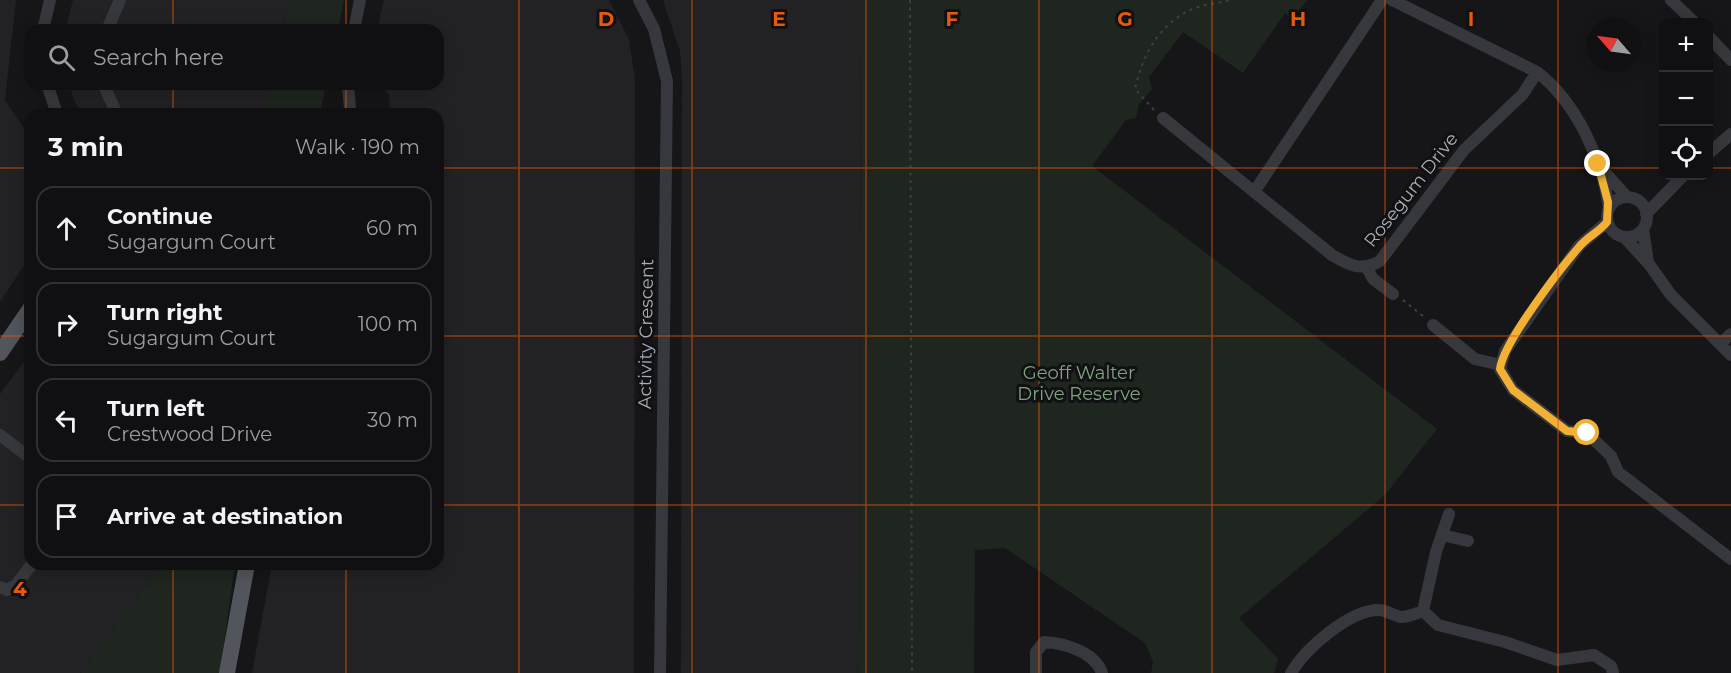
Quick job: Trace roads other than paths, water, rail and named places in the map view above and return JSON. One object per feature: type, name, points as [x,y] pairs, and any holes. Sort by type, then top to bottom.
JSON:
[{"type":"main road","points":[[0,353],[24,318]]},
{"type":"main road","points":[[227,673],[246,570]]},
{"type":"street","points":[[44,24],[50,0]]},
{"type":"street","points":[[110,24],[120,0]]},
{"type":"street","points":[[355,24],[360,0]]},
{"type":"street","name":"Activity Crescent","points":[[639,0],[654,29],[667,81],[660,673]]},
{"type":"street","points":[[1254,192],[1382,0]]},
{"type":"street","points":[[1392,0],[1537,72],[1555,88],[1571,111],[1598,164],[1627,197],[1644,209]]},
{"type":"street","points":[[1671,0],[1690,18]]},
{"type":"street","points":[[1713,41],[1731,60]]},
{"type":"street","name":"Rosegum Drive","points":[[1163,118],[1332,255],[1351,266],[1367,268],[1380,261],[1464,150],[1523,94],[1537,72]]},
{"type":"street","points":[[49,90],[55,108]]},
{"type":"street","points":[[106,90],[114,108]]},
{"type":"street","points":[[348,90],[350,108]]},
{"type":"street","points":[[1713,150],[1731,134]]},
{"type":"street","points":[[1598,164],[1615,231],[1649,264],[1671,295],[1731,355]]},
{"type":"street","points":[[1649,264],[1643,229],[1644,209],[1678,180]]},
{"type":"street","points":[[1608,209],[1616,200],[1627,197]]},
{"type":"street","points":[[1643,229],[1638,234],[1615,231],[1579,246],[1505,351],[1501,365],[1513,390],[1567,431],[1587,433],[1611,456],[1618,472],[1731,559]]},
{"type":"street","points":[[1367,268],[1373,279],[1393,294]]},
{"type":"street","points":[[1433,325],[1475,359],[1501,365]]},
{"type":"street","points":[[1720,344],[1731,334]]},
{"type":"street","points":[[0,435],[24,453]]},
{"type":"street","points":[[1423,611],[1449,514]]},
{"type":"street","points":[[1442,535],[1468,541]]},
{"type":"street","points":[[0,587],[7,590],[16,585],[27,570]]},
{"type":"street","points":[[1291,673],[1299,660],[1315,645],[1358,615],[1380,610],[1402,617],[1423,611]]},
{"type":"street","points":[[1423,611],[1438,625],[1505,642],[1557,660],[1594,656],[1611,666],[1613,673]]},
{"type":"street","points":[[1036,673],[1035,652],[1044,642],[1061,643],[1093,659],[1102,673]]},
{"type":"park label","name":"Geoff Walter Drive Reserve","points":[[1079,383]]}]
